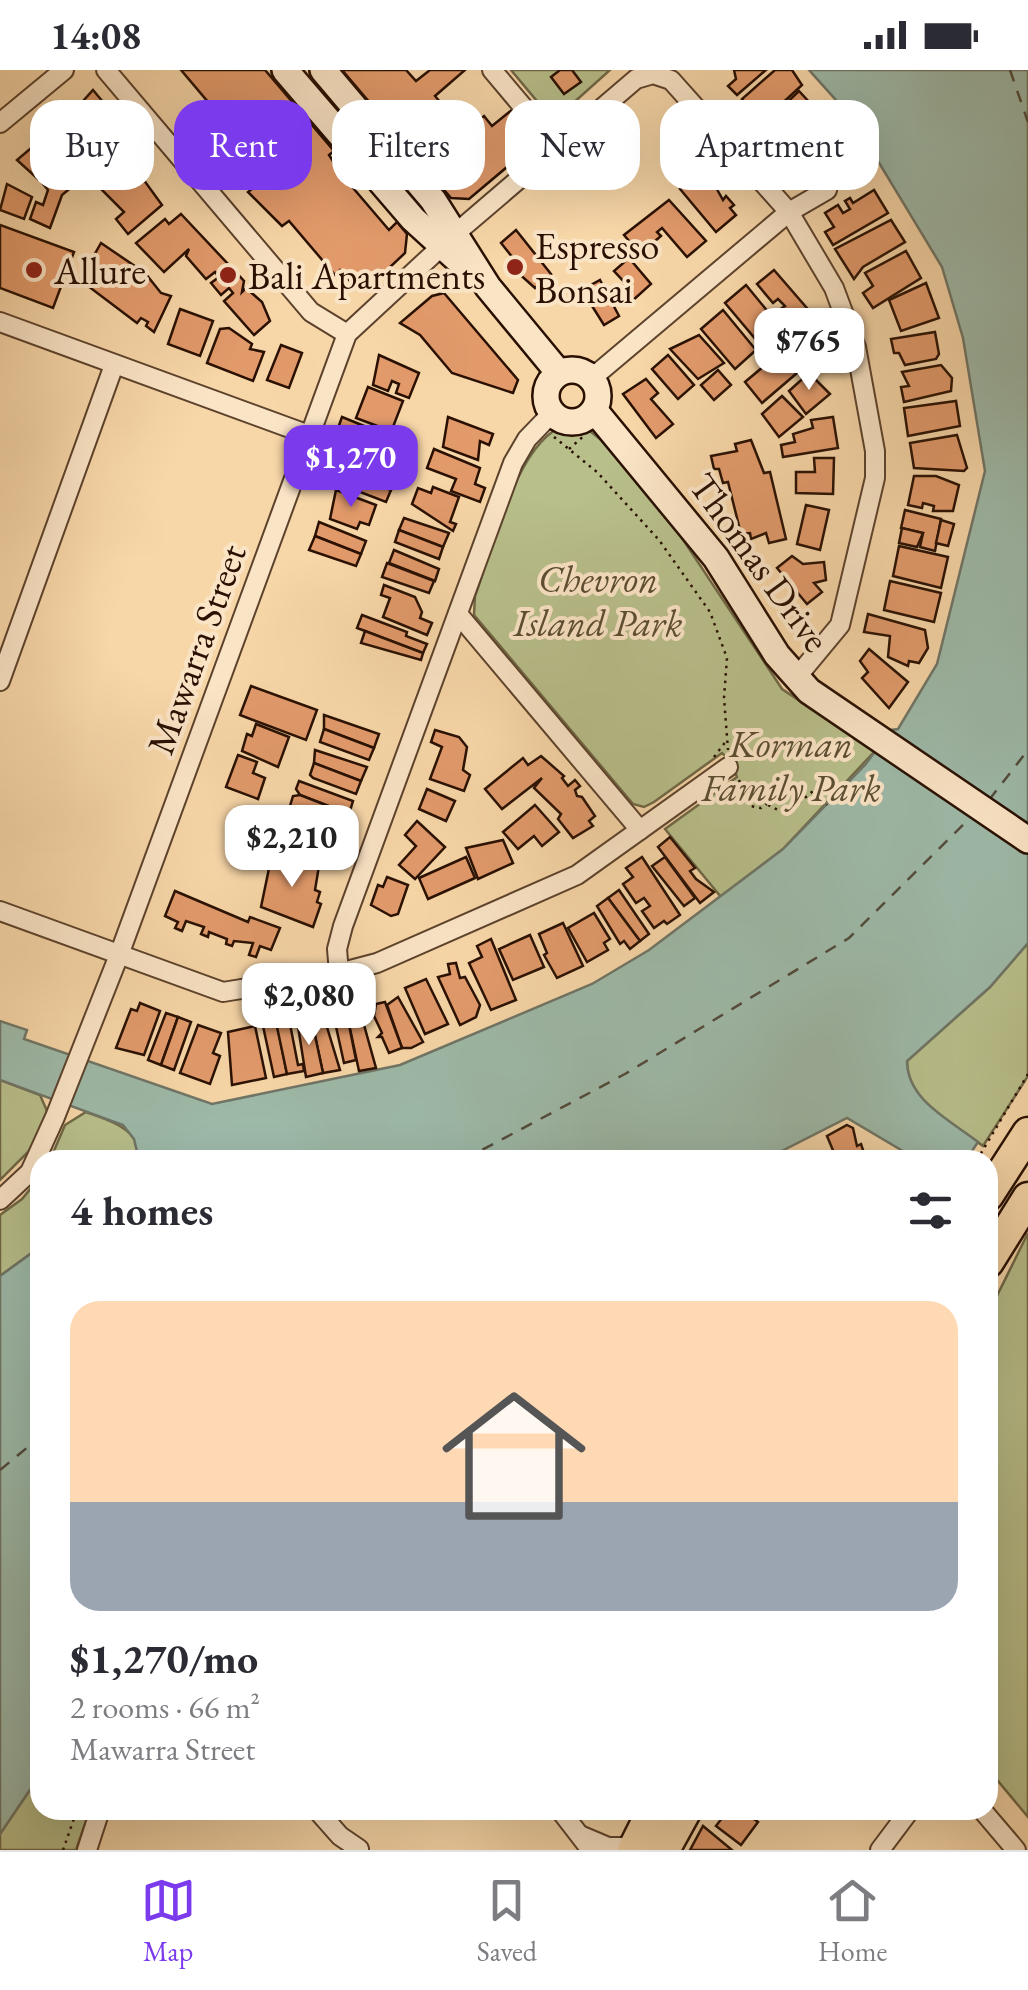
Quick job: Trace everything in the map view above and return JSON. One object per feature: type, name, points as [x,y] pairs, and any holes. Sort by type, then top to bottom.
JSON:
[{"type":"main road","points":[[285,70],[413,219],[449,240]]},
{"type":"main road","points":[[322,70],[434,200],[449,240],[559,373]]},
{"type":"main road","points":[[413,219],[434,200]]},
{"type":"main road","points":[[579,370],[592,378],[598,390],[592,421],[551,423],[546,396],[559,373],[579,370]]},
{"type":"main road","name":"Thomas Drive","points":[[592,421],[716,558],[796,678],[876,740],[1028,840]]},
{"type":"main road","points":[[998,1180],[1028,1133]]},
{"type":"main road","points":[[998,1246],[1028,1198]]},
{"type":"main road","points":[[644,1849],[651,1820]]},
{"type":"main road","points":[[644,1849],[675,1820]]},
{"type":"street","points":[[1,120],[64,70]]},
{"type":"street","points":[[106,70],[311,312],[347,334]]},
{"type":"street","points":[[492,70],[517,100]]},
{"type":"street","points":[[646,75],[671,80],[789,212],[834,288],[856,348],[875,464],[840,625],[796,678]]},
{"type":"street","name":"Mawarra Street","points":[[615,100],[646,75]]},
{"type":"street","name":"Mawarra Street","points":[[40,1150],[120,955],[347,334],[507,190]]},
{"type":"street","points":[[592,378],[789,212],[827,190]]},
{"type":"street","points":[[0,322],[308,435]]},
{"type":"street","points":[[0,682],[114,365]]},
{"type":"street","points":[[340,973],[340,935],[515,458],[551,423]]},
{"type":"street","points":[[458,614],[640,830]]},
{"type":"street","points":[[0,912],[228,993],[340,973],[377,964],[558,884],[735,768]]},
{"type":"street","name":"Mawarra Street","points":[[0,1200],[30,1172]]},
{"type":"street","points":[[87,1850],[97,1820]]},
{"type":"street","points":[[325,1820],[359,1849]]},
{"type":"street","points":[[568,1820],[585,1843],[644,1849]]},
{"type":"street","points":[[880,1850],[902,1820]]},
{"type":"street","points":[[990,1820],[1016,1850]]},
{"type":"path","points":[[568,450],[592,421]]},
{"type":"path","points":[[551,423],[568,450],[597,472],[659,540],[710,612],[728,658],[724,724],[743,798],[750,806],[761,808],[773,800]]},
{"type":"path","points":[[626,505],[634,498]]},
{"type":"path","points":[[766,804],[786,814],[813,791],[827,806]]},
{"type":"path","points":[[983,1150],[1028,1074]]},
{"type":"path","points":[[62,1850],[73,1820]]},
{"type":"green space","points":[[511,70],[610,70],[577,100],[536,100]]},
{"type":"green space","name":"Chevron Island Park","points":[[566,425],[586,428],[600,439],[674,526],[782,689],[875,751],[783,849],[721,897],[665,829],[737,777],[731,761],[722,753],[654,802],[644,807],[633,804],[474,615],[475,596],[520,473],[549,435]]},
{"type":"green space","points":[[1028,943],[1028,1076],[983,1146],[923,1100],[909,1076],[907,1061],[990,987]]},
{"type":"green space","points":[[0,1080],[40,1095],[47,1111],[31,1149],[0,1180]]},
{"type":"green space","points":[[86,1112],[122,1127],[135,1140],[138,1150],[54,1150],[65,1125]]},
{"type":"green space","points":[[30,1189],[30,1254],[0,1276],[0,1215]]},
{"type":"green space","points":[[1028,1233],[1028,1817],[998,1781],[998,1294]]},
{"type":"green space","points":[[30,1790],[30,1820],[86,1820],[76,1850],[0,1850],[0,1834]]},
{"type":"shaded area","points":[[809,70],[1028,70],[1028,943],[990,987],[907,1061],[909,1075],[922,1098],[978,1142],[973,1150],[901,1150],[847,1118],[784,1150],[137,1150],[123,1125],[0,1080],[0,1021],[27,1030],[24,1039],[212,1104],[400,1065],[592,984],[649,950],[783,849],[865,765],[891,730],[898,729],[937,664],[985,471],[963,338],[942,267],[879,163],[879,100],[836,100]]},
{"type":"shaded area","points":[[30,1254],[30,1790],[0,1834],[0,1276]]},
{"type":"building","points":[[181,70],[265,70],[291,100],[206,100]]},
{"type":"building","points":[[342,70],[406,70],[416,81],[430,70],[465,70],[435,96],[438,100],[368,100]]},
{"type":"building","points":[[560,70],[572,70],[581,82],[564,94],[551,77]]},
{"type":"building","points":[[734,70],[766,70],[737,95],[728,86],[736,79]]},
{"type":"building","points":[[775,70],[792,70],[802,85],[786,100],[742,99]]},
{"type":"building","points":[[93,90],[101,100],[84,100]]},
{"type":"building","points":[[799,91],[807,100],[790,100]]},
{"type":"building","points":[[505,115],[505,169],[485,186],[485,117],[492,126]]},
{"type":"building","points":[[312,125],[332,149],[332,190],[355,190],[389,230],[397,222],[407,234],[405,253],[371,285],[352,283],[340,270],[335,275],[289,221],[282,226],[248,192],[312,190]]},
{"type":"building","points":[[30,149],[30,172],[17,160]]},
{"type":"building","points":[[7,184],[32,197],[24,219],[0,210]]},
{"type":"building","points":[[48,190],[68,190],[62,195],[50,228],[30,219],[36,202],[43,205]]},
{"type":"building","points":[[102,190],[151,190],[162,205],[128,234],[116,219],[124,212]]},
{"type":"building","points":[[444,190],[480,190],[469,199],[451,198]]},
{"type":"building","points":[[681,190],[717,190],[723,200],[726,196],[734,205],[730,208],[736,215],[716,232]]},
{"type":"building","points":[[874,190],[888,213],[833,245],[825,232],[834,227],[825,213],[838,205],[843,213],[850,209],[845,201],[850,198],[853,203]]},
{"type":"building","points":[[669,200],[706,241],[687,257],[662,228],[657,232],[661,236],[640,254],[624,235]]},
{"type":"building","name":"Bali Apartments","points":[[181,214],[244,281],[242,292],[246,288],[262,302],[270,321],[254,335],[224,301],[233,293],[229,288],[221,295],[211,283],[219,277],[215,272],[206,279],[186,256],[189,249],[164,272],[136,243],[165,219],[169,224]]},
{"type":"building","points":[[891,220],[905,242],[863,267],[854,279],[835,249]]},
{"type":"building","name":"Allure","points":[[0,225],[74,252],[53,308],[0,288]]},
{"type":"building","points":[[516,230],[551,274],[535,288],[507,263],[513,258],[501,243]]},
{"type":"building","points":[[101,243],[145,273],[161,293],[171,296],[154,332],[146,326],[148,322],[141,318],[137,323],[80,280]]},
{"type":"building","points":[[906,251],[921,278],[873,308],[863,293],[873,286],[865,273]]},
{"type":"building","points":[[629,258],[651,284],[630,303],[619,290],[626,284],[614,271]]},
{"type":"building","points":[[774,270],[812,314],[796,329],[779,310],[785,306],[778,299],[773,303],[757,284]]},
{"type":"building","points":[[600,280],[619,316],[604,325],[582,290]]},
{"type":"building","points":[[926,283],[939,318],[901,331],[889,300]]},
{"type":"building","points":[[746,285],[788,336],[768,354],[725,303]]},
{"type":"building","points":[[444,293],[518,380],[513,393],[452,373],[420,335],[400,323],[432,296]]},
{"type":"building","points":[[180,309],[213,321],[200,356],[168,344]]},
{"type":"building","points":[[723,310],[756,350],[735,369],[701,329]]},
{"type":"building","points":[[229,328],[252,344],[250,349],[264,352],[253,381],[207,363],[220,329]]},
{"type":"building","points":[[935,332],[939,354],[936,359],[905,365],[899,353],[894,353],[891,339]]},
{"type":"building","points":[[802,334],[818,355],[762,403],[745,382]]},
{"type":"building","points":[[699,335],[724,363],[698,379],[670,349]]},
{"type":"building","points":[[281,345],[302,353],[289,388],[267,380]]},
{"type":"building","points":[[379,355],[419,373],[409,398],[396,393],[399,384],[392,381],[388,391],[373,385]]},
{"type":"building","points":[[668,355],[694,385],[678,399],[652,369]]},
{"type":"building","points":[[941,365],[952,378],[951,391],[904,402],[901,387],[909,386],[902,372]]},
{"type":"building","points":[[718,370],[731,385],[714,400],[701,385]]},
{"type":"building","points":[[809,373],[830,394],[806,414],[789,391]]},
{"type":"building","points":[[646,379],[658,393],[651,399],[673,424],[656,438],[623,394]]},
{"type":"building","points":[[368,387],[403,401],[393,427],[388,430],[356,418]]},
{"type":"building","points":[[782,396],[803,417],[779,437],[762,414]]},
{"type":"building","points":[[956,401],[960,426],[908,436],[904,408]]},
{"type":"building","points":[[342,417],[401,441],[396,453],[337,431]]},
{"type":"building","points":[[448,417],[493,434],[489,445],[480,441],[478,460],[443,447]]},
{"type":"building","points":[[833,417],[838,448],[783,457],[781,445],[795,442],[793,434],[813,428],[811,420]]},
{"type":"building","points":[[337,431],[409,458],[404,473],[332,445]]},
{"type":"building","points":[[957,435],[967,468],[964,471],[914,468],[910,443]]},
{"type":"building","points":[[751,440],[764,473],[770,472],[786,539],[769,543],[766,533],[751,539],[750,533],[741,534],[728,482],[723,483],[719,469],[714,469],[711,456],[737,451],[735,444]]},
{"type":"building","points":[[434,449],[480,468],[475,484],[485,488],[480,502],[451,491],[456,479],[427,468]]},
{"type":"building","points":[[344,457],[396,472],[395,476],[402,479],[399,487],[392,485],[391,490],[339,470]]},
{"type":"building","points":[[814,458],[834,458],[833,494],[796,493],[796,472],[815,472]]},
{"type":"building","points":[[339,470],[391,490],[386,502],[334,482]]},
{"type":"building","points":[[914,476],[936,476],[959,485],[953,511],[933,511],[934,506],[923,503],[922,508],[908,505]]},
{"type":"building","points":[[433,487],[459,497],[450,522],[456,524],[453,531],[412,504],[418,488],[431,493]]},
{"type":"building","points":[[336,490],[376,505],[369,525],[360,522],[357,529],[330,519]]},
{"type":"building","points":[[806,505],[829,510],[820,550],[797,544]]},
{"type":"building","points":[[905,510],[941,519],[935,551],[920,547],[923,533],[901,528]]},
{"type":"building","points":[[404,518],[449,533],[443,547],[399,530]]},
{"type":"building","points":[[941,520],[954,524],[948,546],[936,543]]},
{"type":"building","points":[[319,522],[366,541],[361,554],[315,536]]},
{"type":"building","points":[[902,528],[923,533],[917,547],[899,543]]},
{"type":"building","points":[[399,530],[443,547],[439,559],[395,542]]},
{"type":"building","points":[[315,536],[361,554],[356,566],[309,550]]},
{"type":"building","points":[[899,546],[948,557],[941,588],[893,576]]},
{"type":"building","points":[[394,550],[439,569],[435,581],[389,563]]},
{"type":"building","points":[[792,556],[803,564],[824,562],[826,580],[814,583],[822,592],[807,604],[777,568]]},
{"type":"building","points":[[387,563],[434,581],[429,593],[382,577]]},
{"type":"building","points":[[890,581],[941,593],[934,622],[884,610]]},
{"type":"building","points":[[384,585],[415,597],[422,612],[420,618],[432,623],[427,635],[383,617],[390,598],[381,595]]},
{"type":"building","points":[[868,614],[925,630],[928,648],[919,663],[909,661],[908,666],[888,657],[890,636],[864,632]]},
{"type":"building","points":[[362,615],[427,644],[423,653],[357,628]]},
{"type":"building","points":[[365,631],[423,653],[421,660],[361,643]]},
{"type":"building","points":[[869,649],[908,682],[889,708],[862,678],[868,672],[860,661]]},
{"type":"building","points":[[251,686],[317,710],[306,740],[240,715]]},
{"type":"building","points":[[324,715],[379,734],[374,748],[324,729]]},
{"type":"building","points":[[256,724],[289,737],[278,767],[242,751],[247,734],[252,736]]},
{"type":"building","points":[[324,729],[374,748],[369,760],[320,742]]},
{"type":"building","points":[[435,730],[459,737],[467,747],[463,770],[470,775],[464,791],[430,779],[442,747],[431,742]]},
{"type":"building","points":[[315,750],[367,767],[361,781],[314,763]]},
{"type":"building","points":[[238,755],[257,762],[253,773],[265,778],[258,799],[226,787]]},
{"type":"building","points":[[541,756],[564,776],[568,786],[575,780],[580,786],[575,790],[577,796],[582,797],[595,816],[589,821],[593,826],[573,838],[558,819],[561,814],[534,788],[542,778],[502,809],[485,789],[523,758],[528,765]]},
{"type":"building","points":[[314,763],[361,781],[356,794],[313,778],[310,775]]},
{"type":"building","points":[[299,781],[353,801],[349,814],[300,795],[296,789]]},
{"type":"building","points":[[427,789],[455,801],[446,821],[419,809]]},
{"type":"building","points":[[300,795],[349,814],[344,826],[290,806],[293,796]]},
{"type":"building","points":[[535,805],[559,832],[542,846],[534,836],[518,849],[503,832]]},
{"type":"building","points":[[287,815],[325,829],[323,834],[339,840],[334,854],[317,848],[316,853],[278,839]]},
{"type":"building","points":[[417,821],[445,847],[415,879],[399,865],[416,846],[405,835]]},
{"type":"building","points":[[670,837],[695,868],[690,871],[696,879],[714,892],[700,903],[658,847]]},
{"type":"building","points":[[503,840],[513,863],[478,879],[466,848]]},
{"type":"building","points":[[272,854],[319,866],[315,890],[320,892],[317,902],[321,904],[313,927],[261,907]]},
{"type":"building","points":[[466,857],[475,878],[428,899],[419,878]]},
{"type":"building","points":[[642,857],[680,915],[654,928],[642,911],[650,906],[644,898],[636,903],[623,884],[633,877],[626,868]]},
{"type":"building","points":[[665,857],[695,898],[684,906],[652,866]]},
{"type":"building","points":[[387,877],[408,885],[398,914],[391,916],[371,905],[378,885],[383,887]]},
{"type":"building","points":[[619,890],[649,934],[640,941],[608,898]]},
{"type":"building","points":[[175,891],[248,922],[250,917],[280,928],[271,950],[260,946],[256,957],[249,955],[253,943],[234,941],[232,946],[226,944],[227,939],[209,932],[208,937],[201,934],[204,927],[186,921],[182,931],[175,928],[178,922],[165,916]]},
{"type":"building","points":[[608,898],[640,941],[630,949],[624,941],[620,944],[597,906]]},
{"type":"building","points":[[594,913],[610,939],[604,943],[608,950],[587,962],[568,928]]},
{"type":"building","points":[[563,923],[583,966],[557,978],[544,955],[547,953],[539,934]]},
{"type":"building","points":[[530,935],[544,967],[513,980],[499,949]]},
{"type":"building","points":[[491,939],[516,1000],[491,1010],[469,963],[482,957],[477,946]]},
{"type":"building","points":[[456,963],[460,978],[465,977],[480,1005],[476,1017],[460,1025],[438,977],[450,974],[448,964]]},
{"type":"building","points":[[426,979],[448,1024],[425,1034],[405,988]]},
{"type":"building","points":[[398,997],[423,1042],[411,1048],[402,1048],[387,1005]]},
{"type":"building","points":[[385,1002],[402,1048],[389,1053],[382,1037],[378,1037],[382,1033],[374,1016],[376,1004]]},
{"type":"building","points":[[140,1003],[160,1011],[144,1055],[116,1048],[131,1009],[137,1011]]},
{"type":"building","points":[[359,1007],[376,1068],[359,1071],[346,1010]]},
{"type":"building","points":[[346,1010],[356,1060],[344,1063],[333,1013]]},
{"type":"building","points":[[166,1013],[178,1017],[161,1065],[148,1060]]},
{"type":"building","points":[[323,1014],[340,1070],[323,1073],[311,1017]]},
{"type":"building","points":[[178,1017],[191,1022],[174,1070],[161,1065]]},
{"type":"building","points":[[311,1017],[323,1073],[306,1077],[297,1020]]},
{"type":"building","points":[[277,1024],[287,1074],[274,1077],[263,1026]]},
{"type":"building","points":[[290,1024],[298,1065],[303,1064],[304,1071],[287,1074],[277,1027]]},
{"type":"building","points":[[198,1025],[221,1033],[213,1053],[220,1056],[210,1084],[180,1073]]},
{"type":"building","points":[[255,1026],[266,1078],[232,1085],[228,1032]]},
{"type":"building","points":[[847,1125],[853,1128],[857,1146],[861,1144],[863,1150],[833,1150],[827,1136]]},
{"type":"building","points":[[720,1820],[758,1822],[741,1845],[716,1826]]},
{"type":"building","points":[[703,1826],[732,1850],[690,1850]]},
{"type":"ferry route","points":[[1010,70],[1028,122]]},
{"type":"ferry route","points":[[989,800],[1028,750]]},
{"type":"ferry route","points":[[482,1150],[625,1074],[849,938],[972,816]]},
{"type":"ferry route","points":[[0,1470],[30,1445]]},
{"type":"place","name":"Espresso Bonsai","points":[[515,267]]},
{"type":"place","name":"Allure","points":[[34,270]]},
{"type":"place","name":"Bali Apartments","points":[[228,275]]},
{"type":"park label","name":"Korman Family Park","points":[[791,764]]}]
